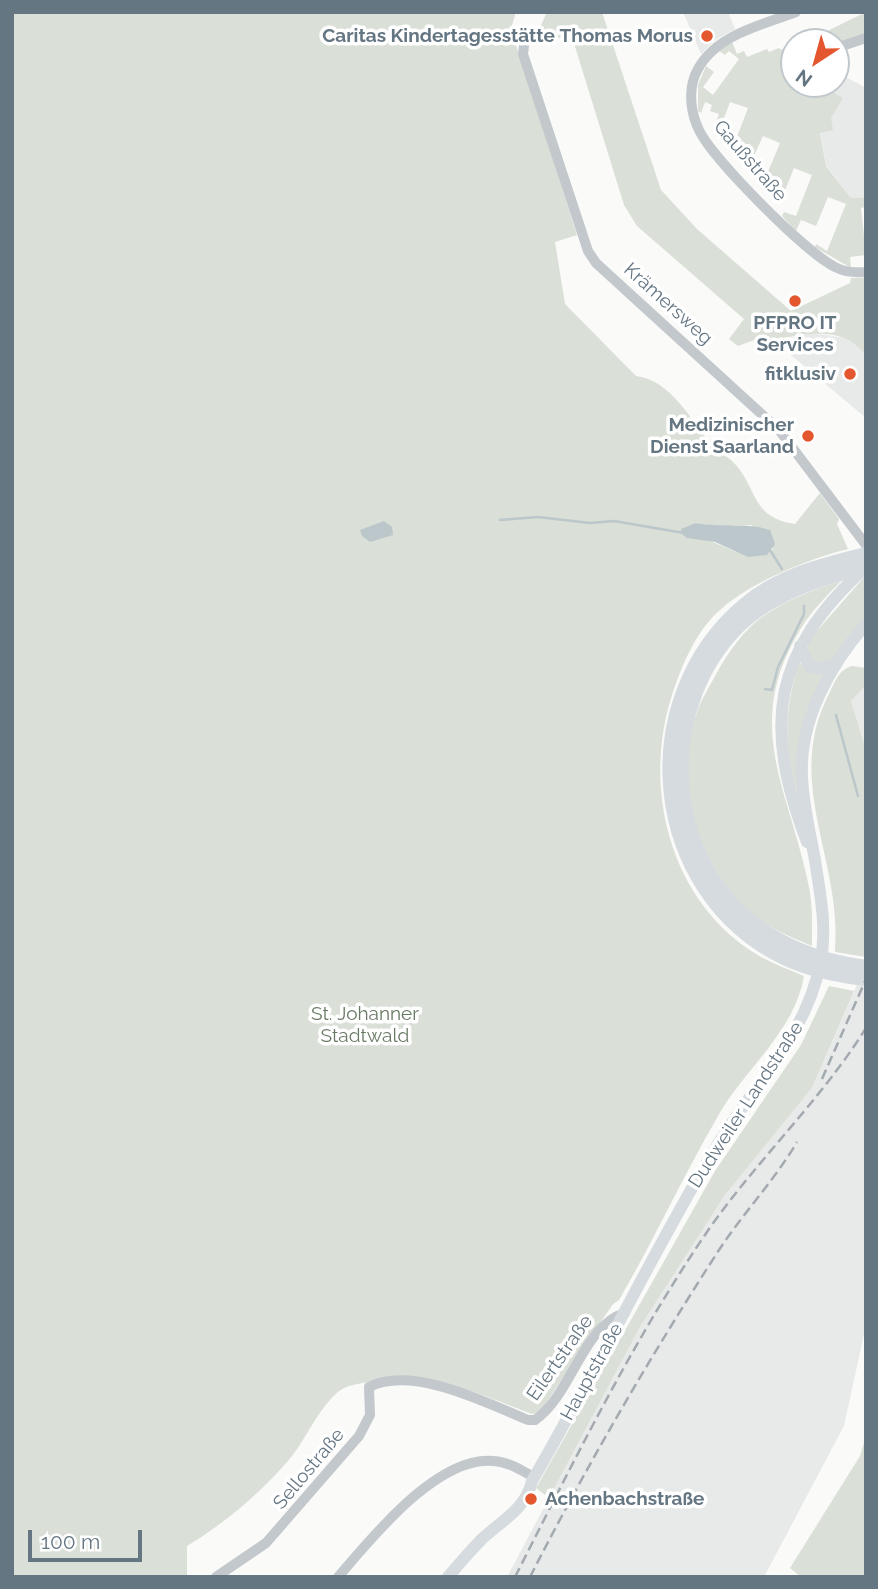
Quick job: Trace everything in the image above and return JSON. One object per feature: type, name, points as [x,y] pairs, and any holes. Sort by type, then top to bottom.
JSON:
[{"type":"highway","points":[[866,554],[782,596],[739,626],[702,678],[687,716],[682,775],[685,809],[694,839],[722,891],[753,923],[803,953],[866,967]]},
{"type":"highway","points":[[866,567],[834,568],[774,584],[744,604],[719,630],[687,679],[670,733],[669,793],[684,852],[715,902],[744,931],[769,950],[817,971],[866,979]]},
{"type":"main road","name":"Dudweiler Landstraße","points":[[814,859],[792,795],[780,733],[786,682],[800,646],[821,614],[866,567]]},
{"type":"main road","name":"Dudweiler Landstraße","points":[[652,1262],[725,1131],[791,1041],[808,1006],[822,945],[823,907],[802,776],[803,746],[817,701],[836,664],[866,624]]},
{"type":"main road","points":[[800,646],[809,666],[819,668],[836,664]]},
{"type":"main road","name":"Hauptstraße","points":[[448,1577],[498,1524],[533,1479],[652,1262]]},
{"type":"street","name":"Gaußstraße","points":[[796,12],[770,17],[724,41],[709,53],[692,86],[696,122],[718,156],[810,249],[837,268],[866,272]]},
{"type":"street","name":"Krämersweg","points":[[524,46],[523,54],[572,209],[592,257],[779,430],[866,545]]},
{"type":"street","name":"Eilertstraße","points":[[367,1393],[369,1387],[381,1383],[436,1385],[474,1395],[528,1420],[536,1420],[561,1389],[604,1324],[625,1312]]},
{"type":"street","name":"Sellostraße","points":[[216,1577],[248,1557],[274,1535],[359,1436],[370,1415],[367,1393]]},
{"type":"street","points":[[338,1577],[387,1520],[460,1468],[494,1461],[533,1479]]},
{"type":"shaded area","name":"Caritas Kindertagesstätte Thomas Morus","points":[[683,12],[728,12],[735,29],[715,40],[701,54]]},
{"type":"shaded area","points":[[850,79],[866,88],[866,197],[851,198],[826,165],[818,119],[827,98],[850,98]]},
{"type":"shaded area","points":[[811,333],[846,338],[866,354],[866,418],[774,341]]},
{"type":"shaded area","points":[[384,521],[392,527],[393,535],[370,542],[362,536],[360,530]]},
{"type":"shaded area","points":[[696,523],[752,526],[770,530],[775,544],[767,555],[748,557],[715,542],[687,538],[681,533],[681,529]]},
{"type":"shaded area","points":[[866,685],[866,750],[851,701]]},
{"type":"shaded area","points":[[866,964],[866,1325],[844,1426],[764,1577],[507,1577],[640,1327],[725,1195],[812,1088]]},
{"type":"green space","name":"St. Johanner Stadtwald","points":[[12,12],[516,12],[512,25],[516,45],[577,235],[555,242],[565,304],[636,376],[660,385],[680,404],[713,446],[734,463],[762,508],[770,515],[795,524],[820,493],[839,519],[837,524],[848,549],[815,559],[764,581],[720,610],[697,638],[686,659],[673,692],[664,728],[660,766],[663,803],[670,840],[684,875],[704,906],[729,934],[761,957],[804,976],[799,996],[780,1033],[718,1116],[619,1300],[613,1304],[540,1412],[532,1414],[471,1391],[432,1381],[391,1379],[348,1386],[331,1399],[288,1461],[265,1485],[228,1518],[187,1546],[187,1577],[12,1577]],"holes":[[[696,523],[712,526],[751,525],[773,549],[766,554],[752,556],[709,541],[687,538]]]},
{"type":"green space","points":[[547,12],[602,12],[661,190],[697,229],[791,311],[850,283],[851,278],[866,278],[866,354],[848,340],[830,334],[794,336],[768,348],[757,339],[738,346],[729,339],[744,319],[637,226],[624,205],[573,40],[537,34]]},
{"type":"green space","points":[[864,13],[866,34],[850,39],[850,28],[833,28]]},
{"type":"green space","points":[[732,42],[737,54],[744,51],[747,57],[767,49],[769,52],[779,48],[780,98],[843,98],[831,118],[833,130],[820,133],[826,166],[851,198],[866,197],[866,207],[861,208],[866,255],[850,257],[851,268],[815,247],[816,244],[827,251],[846,204],[828,197],[816,226],[801,220],[796,231],[782,216],[784,212],[796,216],[812,175],[794,168],[784,193],[763,184],[780,143],[763,136],[752,160],[732,150],[748,108],[730,102],[721,126],[715,124],[719,114],[710,111],[712,105],[705,102],[701,113],[698,111],[698,85],[706,66],[714,72],[703,87],[713,95],[739,59],[729,51],[725,55],[719,51]]},
{"type":"green space","points":[[866,575],[865,618],[834,659],[826,663],[812,661],[806,655],[809,640]]},
{"type":"green space","points":[[841,581],[800,630],[783,665],[774,697],[772,729],[776,759],[809,887],[812,946],[773,928],[748,910],[727,887],[711,861],[698,833],[690,803],[690,742],[703,699],[725,660],[744,634],[759,619],[785,603]]},
{"type":"green space","points":[[799,661],[802,665],[826,673],[807,713],[802,809],[787,735],[790,701]]},
{"type":"green space","points":[[852,666],[866,668],[866,685],[851,701],[866,750],[866,957],[835,952],[831,886],[813,790],[812,759],[816,727],[838,677],[843,670]]},
{"type":"green space","points":[[829,986],[854,991],[812,1088],[725,1195],[640,1327],[549,1498],[536,1488],[715,1171],[801,1045]]},
{"type":"green space","points":[[866,1436],[866,1577],[801,1577],[790,1568],[860,1456]]},
{"type":"waterway","points":[[500,520],[538,517],[590,523],[614,521],[684,533]]},
{"type":"waterway","points":[[770,550],[782,569]]},
{"type":"waterway","points":[[765,689],[772,690],[778,667],[804,614],[804,606]]},
{"type":"waterway","points":[[836,715],[858,796]]},
{"type":"railway","points":[[822,1079],[866,979]]},
{"type":"railway","points":[[515,1577],[606,1400],[682,1270],[728,1203],[829,1080],[866,1028]]},
{"type":"railway","points":[[530,1577],[620,1411],[669,1330],[719,1250],[797,1142]]},
{"type":"place","name":"Caritas Kindertagesstätte Thomas Morus","points":[[707,36]]},
{"type":"place","name":"PFPRO IT Services","points":[[795,301]]},
{"type":"place","name":"fitklusiv","points":[[850,374]]},
{"type":"place","name":"Medizinischer Dienst Saarland","points":[[808,436]]},
{"type":"place","name":"Achenbachstraße","points":[[531,1499]]}]
